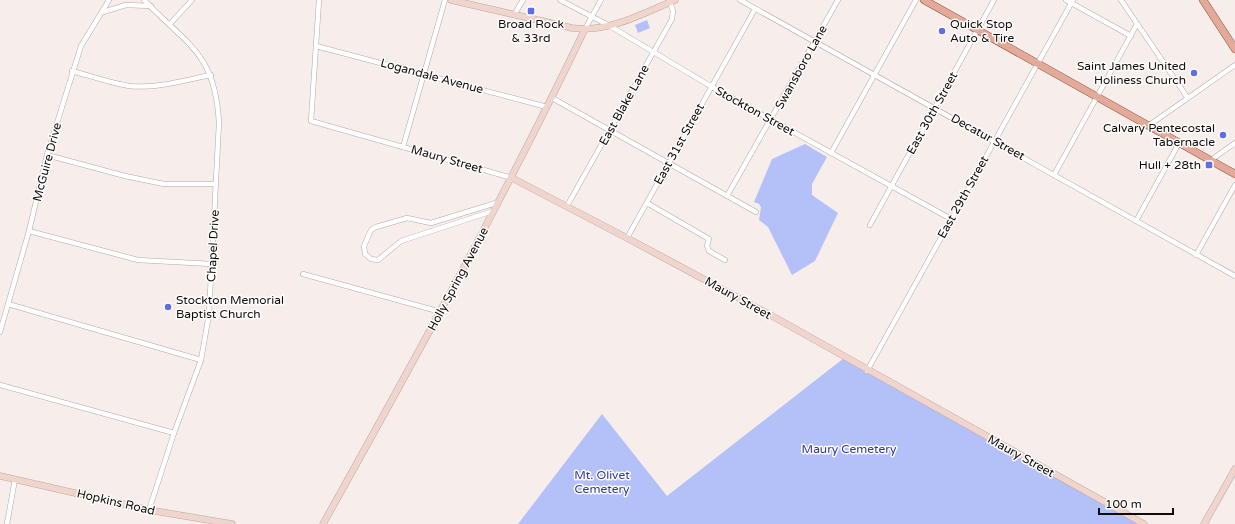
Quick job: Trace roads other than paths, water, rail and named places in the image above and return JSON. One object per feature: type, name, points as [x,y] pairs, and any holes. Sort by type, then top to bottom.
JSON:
[{"type":"main road","points":[[924,0],[1235,174]]},
{"type":"main road","points":[[1202,0],[1235,49]]},
{"type":"street","name":"McGuire Drive","points":[[0,332],[29,231],[47,154],[80,46],[109,0]]},
{"type":"street","name":"Chapel Drive","points":[[144,0],[196,50],[211,75],[216,92],[219,122],[209,314],[201,360],[148,510]]},
{"type":"street","points":[[170,24],[192,0]]},
{"type":"street","points":[[316,46],[319,0]]},
{"type":"street","points":[[403,147],[445,0]]},
{"type":"street","points":[[452,0],[572,28],[585,29],[610,26],[672,1]]},
{"type":"street","points":[[514,15],[522,0]]},
{"type":"street","name":"Stockton Street","points":[[560,0],[610,26],[652,53],[712,87],[951,219]]},
{"type":"street","points":[[585,29],[601,0]]},
{"type":"street","name":"Decatur Street","points":[[740,0],[1235,276]]},
{"type":"street","name":"Swansboro Lane","points":[[727,196],[838,0]]},
{"type":"street","points":[[831,153],[916,0]]},
{"type":"street","name":"East 30th Street","points":[[870,225],[994,0]]},
{"type":"street","points":[[1066,0],[1073,1],[1130,36]]},
{"type":"street","points":[[1121,0],[1187,97]]},
{"type":"street","name":"East Blake Lane","points":[[567,206],[672,19],[672,1]]},
{"type":"street","name":"East 29th Street","points":[[867,371],[1037,63],[1073,1]]},
{"type":"street","points":[[102,12],[126,5],[150,6]]},
{"type":"street","name":"East 31st Street","points":[[627,238],[755,9]]},
{"type":"street","points":[[1054,175],[1137,24]]},
{"type":"street","name":"Holly Spring Avenue","points":[[323,524],[441,312],[512,178],[585,29]]},
{"type":"street","name":"Logandale Avenue","points":[[316,46],[548,107]]},
{"type":"street","name":"Maury Street","points":[[316,46],[311,121],[512,178],[627,238],[1144,524]]},
{"type":"street","points":[[1148,126],[1187,97],[1235,65]]},
{"type":"street","points":[[72,71],[117,83],[141,86],[164,84],[211,75]]},
{"type":"street","points":[[552,98],[756,212]]},
{"type":"street","points":[[1136,220],[1179,143]]},
{"type":"street","points":[[1211,160],[1235,143]]},
{"type":"street","points":[[47,154],[125,176],[164,184],[215,184]]},
{"type":"street","points":[[1196,255],[1235,185]]},
{"type":"street","points":[[494,211],[401,241],[378,260],[371,259],[364,250],[364,246],[371,230],[376,227],[407,218],[435,222],[499,202]]},
{"type":"street","points":[[646,203],[709,239],[707,246],[709,251],[725,260]]},
{"type":"street","points":[[29,231],[138,260],[212,264]]},
{"type":"street","points":[[303,274],[441,312]]},
{"type":"street","points":[[8,304],[201,360]]},
{"type":"street","points":[[0,385],[174,433]]},
{"type":"street","points":[[1204,524],[1235,469]]},
{"type":"street","name":"Hopkins Road","points":[[0,476],[148,510],[231,524]]},
{"type":"street","points":[[7,524],[15,479]]},
{"type":"place","name":"Broad Rock & 33rd","points":[[531,11]]},
{"type":"place","name":"Quick Stop Auto & Tire","points":[[942,31]]},
{"type":"place","name":"Saint James United Holiness Church","points":[[1194,73]]},
{"type":"place","name":"Calvary Pentecostal Tabernacle","points":[[1223,135]]},
{"type":"place","name":"Hull + 28th","points":[[1209,165]]},
{"type":"place","name":"Stockton Memorial Baptist Church","points":[[168,307]]},
{"type":"park label","name":"Maury Cemetery","points":[[849,449]]},
{"type":"park label","name":"Mt. Olivet Cemetery","points":[[602,482]]}]
